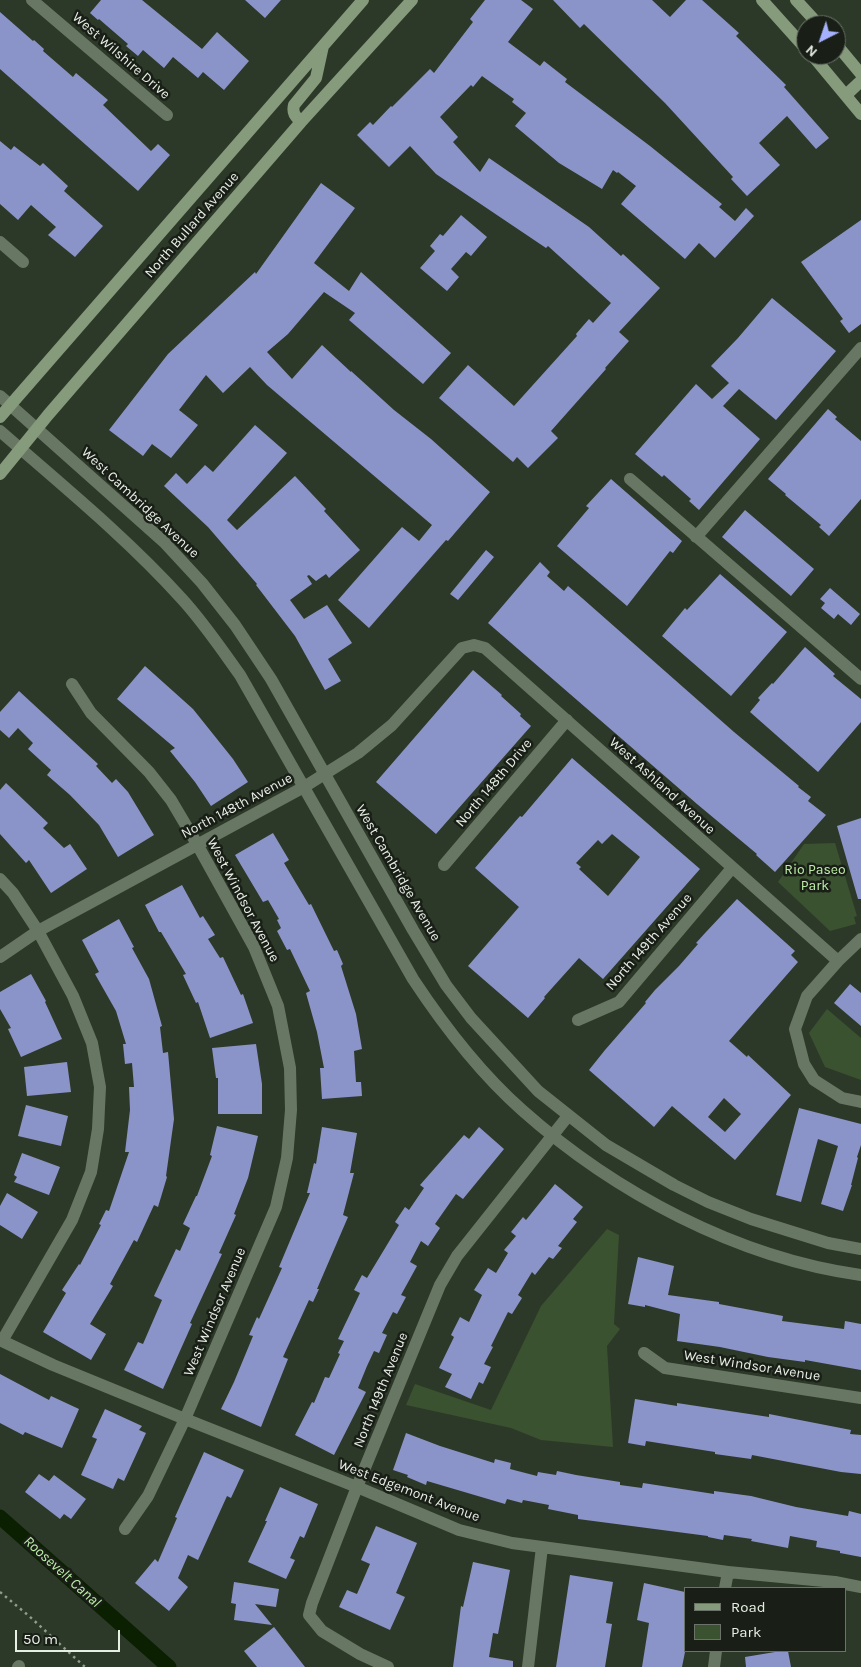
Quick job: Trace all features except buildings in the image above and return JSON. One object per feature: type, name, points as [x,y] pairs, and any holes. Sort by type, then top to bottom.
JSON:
[{"type":"main road","name":"North Bullard Avenue","points":[[0,417],[363,0]]},
{"type":"main road","name":"North Bullard Avenue","points":[[0,474],[301,122],[412,0]]},
{"type":"main road","points":[[762,0],[796,37]]},
{"type":"main road","points":[[796,0],[810,15]]},
{"type":"main road","points":[[301,122],[292,110],[316,78],[324,45]]},
{"type":"main road","points":[[846,56],[861,74]]},
{"type":"main road","points":[[820,65],[861,114]]},
{"type":"main road","points":[[846,95],[861,81]]},
{"type":"street","name":"West Wilshire Drive","points":[[32,0],[167,115]]},
{"type":"street","points":[[0,242],[22,262]]},
{"type":"street","points":[[696,536],[861,348]]},
{"type":"street","name":"West Cambridge Avenue","points":[[0,396],[158,536],[202,583],[235,625],[267,673],[446,985],[470,1018],[538,1091],[606,1145],[674,1185],[708,1202],[781,1230],[828,1243],[861,1249]]},
{"type":"street","points":[[0,431],[132,547],[184,601],[240,675],[397,953],[429,1004],[497,1085],[521,1109],[552,1135],[609,1177],[648,1201],[674,1214],[762,1251],[861,1275]]},
{"type":"street","points":[[630,479],[861,678]]},
{"type":"street","name":"West Ashland Avenue","points":[[462,648],[474,645],[485,648],[838,961]]},
{"type":"street","name":"North 148th Avenue","points":[[0,957],[38,931],[304,786],[358,753],[392,725],[462,648]]},
{"type":"street","name":"West Windsor Avenue","points":[[72,684],[91,713],[155,779],[171,800],[197,844],[254,947],[278,1006],[290,1068],[287,1158],[276,1207],[185,1419],[148,1496],[125,1529]]},
{"type":"street","name":"North 148th Drive","points":[[444,865],[567,720]]},
{"type":"street","name":"North 149th Avenue","points":[[578,1020],[620,1002],[732,868]]},
{"type":"street","points":[[0,879],[13,893],[38,931],[73,996],[92,1044],[100,1087],[98,1129],[91,1172],[72,1220],[1,1341]]},
{"type":"street","points":[[861,939],[838,961],[807,996],[795,1029],[804,1064],[814,1080],[842,1098],[861,1102]]},
{"type":"street","name":"North 149th Avenue","points":[[388,1667],[360,1654],[322,1631],[309,1615],[357,1486],[440,1285],[457,1256],[568,1116]]},
{"type":"street","name":"West Edgemont Avenue","points":[[1,1341],[53,1365],[357,1486],[460,1530],[512,1543],[728,1572],[835,1582],[861,1587]]},
{"type":"street","name":"West Windsor Avenue","points":[[644,1353],[665,1368],[861,1398]]},
{"type":"street","points":[[528,1667],[542,1547]]},
{"type":"street","points":[[725,1587],[728,1572]]},
{"type":"street","points":[[714,1667],[716,1652]]},
{"type":"path","points":[[0,1592],[85,1667]]},
{"type":"green space","name":"Rio Paseo Park","points":[[835,843],[857,916],[854,917],[856,924],[830,931],[778,882],[804,844]]},
{"type":"green space","points":[[827,1009],[861,1038],[861,1080],[825,1067],[809,1033]]},
{"type":"green space","points":[[607,1229],[619,1235],[614,1324],[620,1329],[607,1346],[613,1447],[541,1440],[511,1428],[406,1405],[415,1384],[491,1410],[541,1306]]},
{"type":"waterway","name":"Roosevelt Canal","points":[[0,1517],[169,1667]]}]
